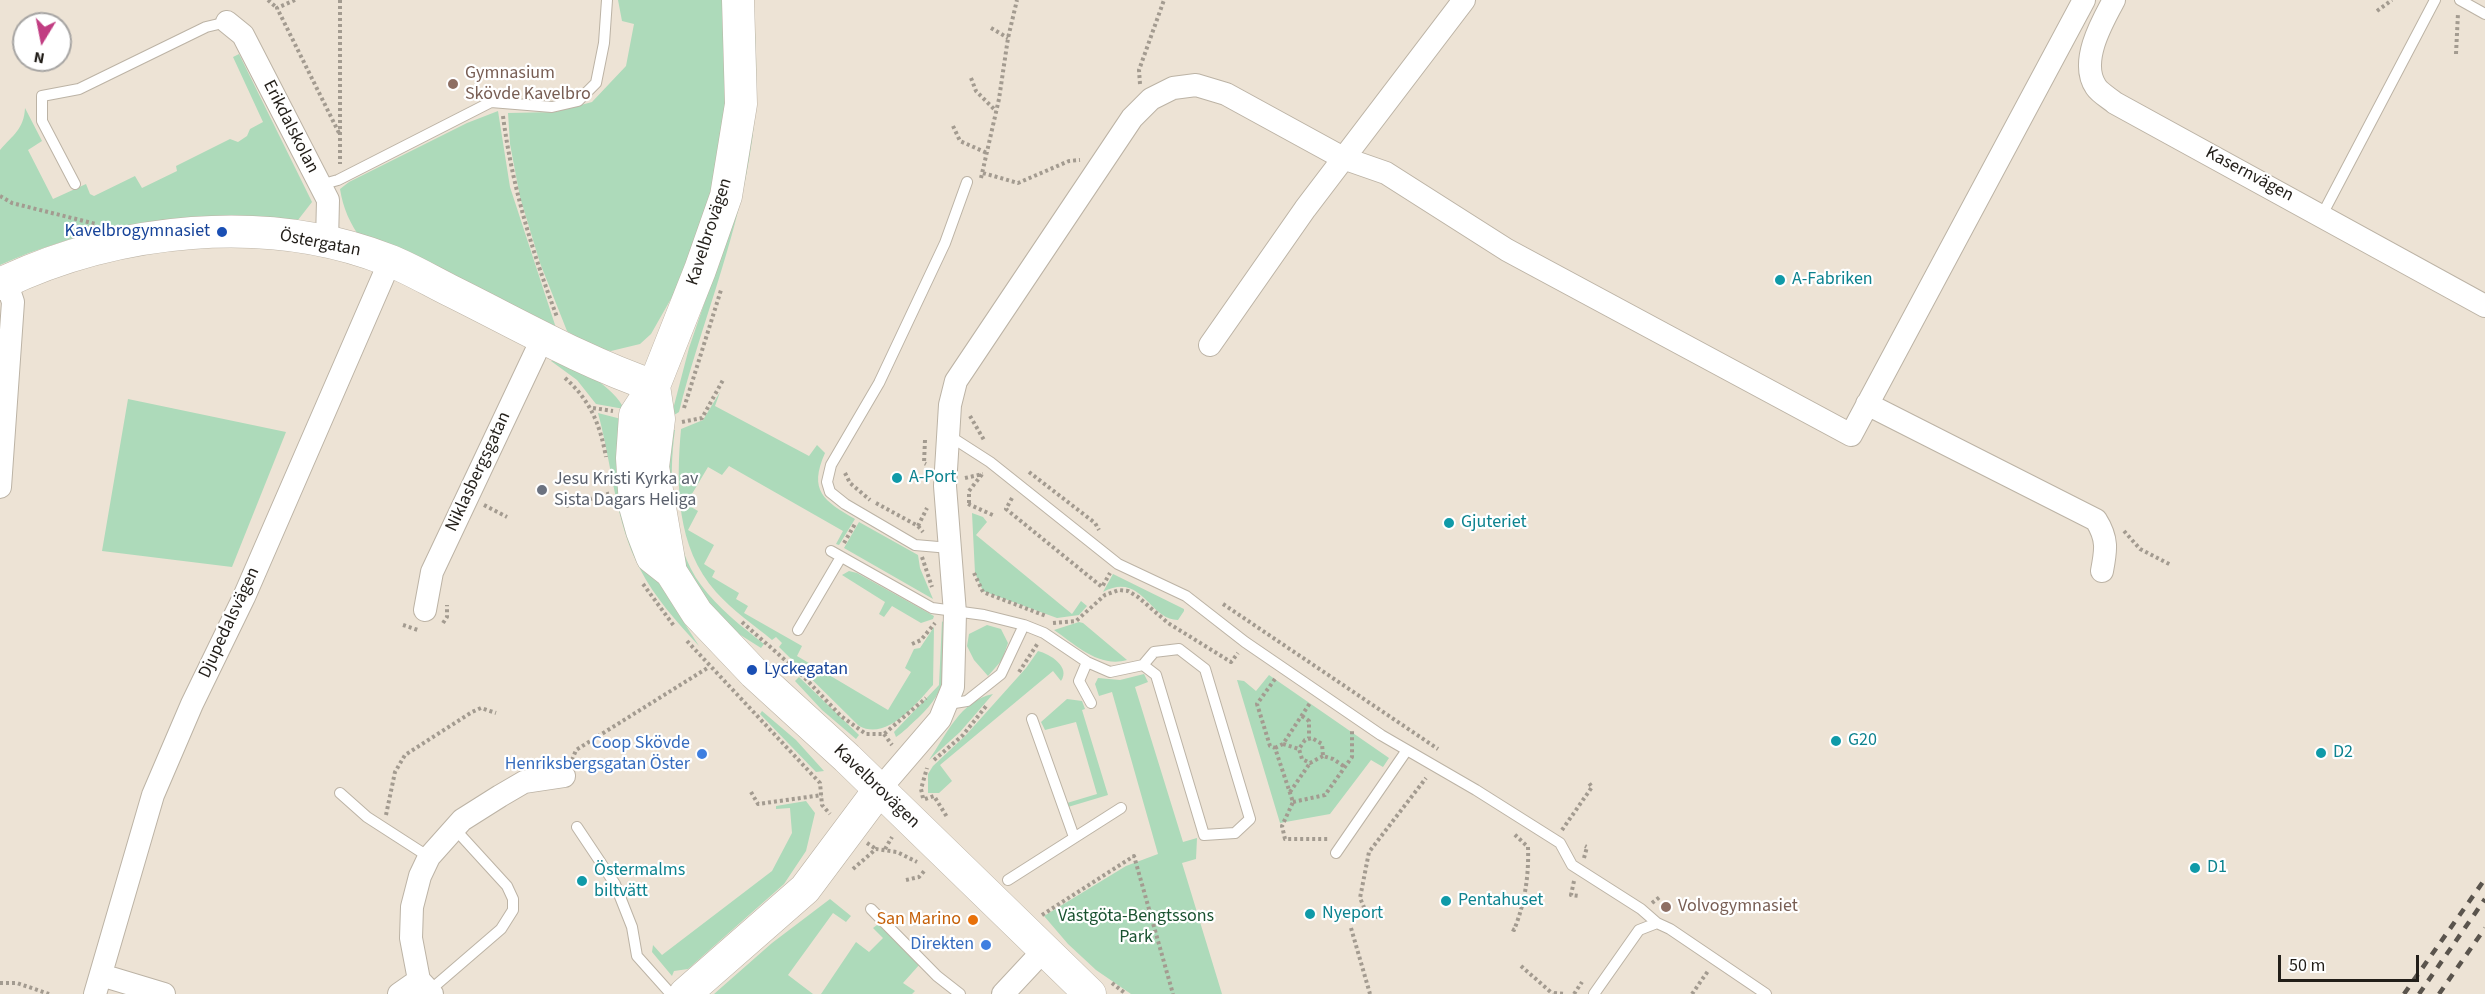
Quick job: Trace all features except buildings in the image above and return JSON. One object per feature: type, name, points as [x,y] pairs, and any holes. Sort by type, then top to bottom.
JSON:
[{"type":"main road","name":"Kavelbrovägen","points":[[738,0],[741,104],[726,196],[700,270],[654,386],[635,415],[632,458],[635,506],[652,557],[671,572],[697,613],[754,673],[1090,994]]},
{"type":"main road","name":"Östergatan","points":[[3,283],[80,254],[124,243],[171,236],[244,233],[327,242],[390,261],[551,328],[628,377],[654,386]]},
{"type":"main road","points":[[685,994],[805,890],[879,790]]},
{"type":"street","points":[[1210,345],[1342,158],[1464,0]]},
{"type":"street","points":[[879,790],[924,739],[938,700],[956,667],[944,617],[950,548],[945,486],[937,436],[960,373],[1132,118],[1150,99],[1173,88],[1196,85],[1212,89],[1239,101],[1342,158],[1386,173],[1507,250],[1851,435],[2084,0]]},
{"type":"street","name":"Kasernvägen","points":[[2114,0],[2102,22],[2092,53],[2091,71],[2096,87],[2115,103],[2485,306]]},
{"type":"street","name":"Erikdalskolan","points":[[227,22],[243,35],[329,183],[327,242]]},
{"type":"street","name":"Djupedalsvägen","points":[[98,985],[153,795],[192,704],[244,597],[390,261]]},
{"type":"street","points":[[0,487],[13,302],[3,283]]},
{"type":"street","name":"Niklasbergsgatan","points":[[425,610],[432,572],[551,328]]},
{"type":"street","points":[[1867,404],[2096,520],[2105,534],[2107,545],[2102,571]]},
{"type":"street","points":[[399,994],[426,988],[411,938],[412,907],[420,876],[429,857],[462,820],[524,782],[564,776]]},
{"type":"street","points":[[1003,994],[1044,950]]},
{"type":"street","points":[[98,985],[164,994]]},
{"type":"lane","points":[[329,183],[491,102],[552,107],[578,101],[596,83],[604,43],[607,0]]},
{"type":"lane","points":[[2322,215],[2435,0]]},
{"type":"lane","points":[[2459,5],[2485,14]]},
{"type":"lane","points":[[75,184],[42,121],[42,96],[79,89],[206,27],[227,22]]},
{"type":"lane","points":[[950,548],[915,545],[845,504],[830,492],[827,482],[831,465],[879,383],[945,243],[967,182]]},
{"type":"lane","points":[[937,436],[990,462],[1118,564],[1186,596],[1295,678],[1407,750],[1560,843],[1572,865],[1766,994]]},
{"type":"lane","points":[[798,630],[836,554],[944,617],[984,615],[1024,625],[1044,633],[1087,662],[1110,672],[1143,665],[1154,652],[1179,649],[1205,669],[1251,819],[1235,833],[1204,835],[1156,675],[1143,665]]},
{"type":"lane","points":[[938,700],[967,701],[1000,674],[1024,625]]},
{"type":"lane","points":[[1087,662],[1079,681],[1091,703]]},
{"type":"lane","points":[[1032,719],[1074,837]]},
{"type":"lane","points":[[1336,853],[1407,750]]},
{"type":"lane","points":[[340,793],[367,818],[429,857]]},
{"type":"lane","points":[[1008,880],[1121,808]]},
{"type":"lane","points":[[578,827],[615,884],[632,927],[637,956],[671,994]]},
{"type":"lane","points":[[426,988],[501,929],[513,910],[513,899],[507,886],[454,828]]},
{"type":"lane","points":[[871,909],[937,976],[960,994]]},
{"type":"lane","points":[[1594,994],[1639,930],[1657,923]]},
{"type":"path","points":[[268,0],[277,8],[339,134]]},
{"type":"path","points":[[277,8],[295,0]]},
{"type":"path","points":[[329,183],[339,134],[340,0]]},
{"type":"path","points":[[979,182],[997,111],[1008,38],[1017,0]]},
{"type":"path","points":[[1142,87],[1138,79],[1139,70],[1164,0]]},
{"type":"path","points":[[2377,11],[2392,0]]},
{"type":"path","points":[[2456,54],[2459,5]]},
{"type":"path","points":[[991,27],[1008,38]]},
{"type":"path","points":[[971,78],[976,91],[997,111]]},
{"type":"path","points":[[1136,93],[1148,81]]},
{"type":"path","points":[[501,103],[509,162],[551,328]]},
{"type":"path","points":[[953,126],[960,141],[987,153]]},
{"type":"path","points":[[983,173],[1017,183],[1069,161],[1087,160],[1080,169]]},
{"type":"path","points":[[0,196],[12,203],[98,224]]},
{"type":"path","points":[[678,432],[724,281]]},
{"type":"path","points":[[680,422],[702,418],[723,380]]},
{"type":"path","points":[[966,407],[976,430],[987,445]]},
{"type":"path","points":[[924,463],[937,436]]},
{"type":"path","points":[[846,469],[850,483],[869,500],[918,526],[924,532],[924,539]]},
{"type":"path","points":[[1025,470],[1095,523],[1102,535]]},
{"type":"path","points":[[964,478],[982,474],[990,480]]},
{"type":"path","points":[[969,514],[969,491],[982,474]]},
{"type":"path","points":[[566,506],[611,492]]},
{"type":"path","points":[[1006,492],[1014,499],[1006,509],[1102,587],[1110,573]]},
{"type":"path","points":[[476,501],[507,517]]},
{"type":"path","points":[[958,503],[969,504],[995,516]]},
{"type":"path","points":[[918,526],[924,510],[934,504]]},
{"type":"path","points":[[836,554],[857,521]]},
{"type":"path","points":[[922,556],[922,563],[934,592]]},
{"type":"path","points":[[974,566],[974,577],[983,592],[1056,621],[1076,621],[1105,595],[1119,590],[1128,591],[1168,622],[1231,662]]},
{"type":"path","points":[[1218,601],[1446,754]]},
{"type":"path","points":[[736,617],[803,676],[841,716],[866,734],[884,734],[938,700]]},
{"type":"path","points":[[938,632],[944,617]]},
{"type":"path","points":[[912,644],[921,640],[944,617]]},
{"type":"path","points":[[1049,626],[1056,621]]},
{"type":"path","points":[[1017,673],[1039,641]]},
{"type":"path","points":[[564,776],[576,750],[709,667]]},
{"type":"path","points":[[1276,678],[1257,705],[1270,746],[1275,748],[1293,802],[1282,826],[1285,839],[1346,838]]},
{"type":"path","points":[[1275,748],[1283,744],[1311,702]]},
{"type":"path","points":[[920,775],[923,778],[931,764],[963,735],[988,704]]},
{"type":"path","points":[[384,828],[395,772],[405,755],[472,712],[481,708],[496,713]]},
{"type":"path","points":[[1299,748],[1309,738],[1309,721],[1302,716]]},
{"type":"path","points":[[1293,802],[1325,795],[1352,757],[1352,730]]},
{"type":"path","points":[[884,734],[889,742]]},
{"type":"path","points":[[1309,738],[1322,744],[1323,756]]},
{"type":"path","points":[[1283,744],[1299,748]]},
{"type":"path","points":[[1299,748],[1302,759],[1310,763]]},
{"type":"path","points":[[1289,792],[1310,763],[1323,756],[1345,767]]},
{"type":"path","points":[[820,783],[828,778]]},
{"type":"path","points":[[1378,917],[1367,914],[1360,898],[1369,852],[1426,778]]},
{"type":"path","points":[[1552,824],[1562,830],[1592,787],[1589,783]]},
{"type":"path","points":[[751,792],[758,804],[822,795]]},
{"type":"path","points":[[1510,829],[1528,847],[1521,912],[1514,930],[1512,929]]},
{"type":"path","points":[[885,849],[888,842]]},
{"type":"path","points":[[869,844],[876,849]]},
{"type":"path","points":[[1036,918],[1134,856],[1173,994]]},
{"type":"path","points":[[906,880],[919,877],[926,869]]},
{"type":"path","points":[[1652,903],[1661,896]]},
{"type":"path","points":[[1351,928],[1370,994]]},
{"type":"path","points":[[1355,964],[1361,962]]},
{"type":"path","points":[[1521,966],[1554,993],[1564,994]]},
{"type":"path","points":[[1692,994],[1710,968]]},
{"type":"path","points":[[0,982],[17,983],[49,994]]},
{"type":"green space","points":[[618,0],[725,0],[729,74],[717,181],[689,267],[651,334],[640,344],[611,351],[592,347],[567,331],[540,263],[520,197],[510,144],[508,113],[555,112],[592,102],[626,66],[634,24],[622,21]]},
{"type":"green space","points":[[753,0],[756,80],[754,120],[743,192],[679,412],[671,417],[689,348],[731,225]]},
{"type":"green space","points":[[239,54],[312,202],[298,220],[222,217],[146,223],[72,239],[0,265],[0,150],[20,127],[25,108],[42,141],[28,150],[53,199],[86,184],[90,194],[94,196],[135,176],[142,188],[177,171],[176,166],[230,139],[238,142],[247,136],[250,129],[263,122],[233,57]]},
{"type":"green space","points":[[498,111],[510,187],[557,331],[362,240],[343,203],[340,189],[349,182],[467,123]]},
{"type":"green space","points":[[551,361],[571,365],[593,377],[612,393],[624,409],[596,404],[577,380]]},
{"type":"green space","points":[[720,392],[715,406],[809,456],[817,445],[825,453],[818,477],[822,494],[855,519],[839,545],[836,544],[843,531],[729,466],[722,475],[708,467],[686,504],[698,511],[688,530],[714,545],[704,564],[715,571],[712,577],[739,593],[736,599],[748,606],[744,613],[802,646],[797,656],[888,710],[911,672],[905,668],[914,649],[920,648],[934,627],[933,685],[909,710],[890,725],[880,729],[859,726],[779,647],[782,643],[776,637],[772,640],[722,599],[703,574],[693,555],[686,535],[679,493],[681,429],[703,420]]},
{"type":"green space","points":[[128,399],[286,432],[232,567],[102,551]]},
{"type":"green space","points":[[598,413],[625,420],[650,569],[699,646],[659,600],[632,551],[619,512]]},
{"type":"green space","points":[[669,430],[675,430],[672,490],[683,551],[701,585],[731,617],[764,644],[761,648],[731,629],[710,609],[681,557],[665,486]]},
{"type":"green space","points":[[972,513],[983,517],[987,522],[976,535],[1072,614],[1081,601],[1087,606],[1079,615],[1057,618],[983,591],[975,573]]},
{"type":"green space","points":[[859,522],[918,555],[920,568],[933,599],[844,548]]},
{"type":"green space","points":[[849,571],[857,573],[934,616],[933,619],[921,623],[892,606],[884,617],[879,614],[885,602],[842,575]]},
{"type":"green space","points":[[1113,574],[1184,611],[1178,620],[1168,618],[1136,592],[1127,588],[1116,587],[1103,592]]},
{"type":"green space","points":[[942,621],[947,627],[947,642],[946,666],[941,687],[928,707],[896,737],[894,732],[939,685]]},
{"type":"green space","points":[[1079,622],[1127,660],[1117,662],[1097,658],[1054,630]]},
{"type":"green space","points":[[987,625],[1001,629],[1008,643],[1002,660],[988,676],[974,660],[967,646],[969,634]]},
{"type":"green space","points":[[1038,651],[1058,662],[1063,671],[1061,681],[1053,671],[940,765],[952,781],[939,793],[928,793],[928,774],[933,766],[966,735],[1026,668]]},
{"type":"green space","name":"Västgöta-Bengtssons Park","points":[[1144,674],[1148,682],[1135,687],[1183,842],[1197,838],[1196,859],[1182,863],[1222,994],[1131,994],[1096,970],[1068,944],[1044,916],[1126,866],[1158,854],[1112,692],[1099,696],[1095,684],[1098,678],[1120,680]]},
{"type":"green space","points":[[1269,675],[1389,758],[1383,767],[1371,760],[1330,814],[1280,823],[1237,680],[1244,681],[1256,691]]},
{"type":"green space","points":[[799,677],[859,735],[856,739],[822,710],[795,681]]},
{"type":"green space","points":[[993,694],[960,732],[929,760],[963,711],[982,698]]},
{"type":"green space","points":[[1067,699],[1082,701],[1085,709],[1082,710],[1108,795],[1068,807],[1067,803],[1097,794],[1076,722],[1045,730],[1041,722]]},
{"type":"green space","points":[[762,711],[796,740],[824,771],[816,772],[760,714]]},
{"type":"green space","points":[[806,801],[815,813],[806,851],[784,884],[688,969],[674,971],[672,976],[652,952],[653,945],[662,955],[772,871],[792,833],[790,808],[776,809],[776,806]]},
{"type":"green space","points":[[830,899],[851,916],[846,922],[833,913],[788,975],[813,994],[714,994],[772,943]]},
{"type":"green space","points":[[877,925],[881,926],[920,964],[903,983],[915,991],[912,994],[821,994],[856,942],[869,952],[883,938],[873,928]]},
{"type":"railway","points":[[2404,994],[2485,879]]},
{"type":"railway","points":[[2419,994],[2485,899]]},
{"type":"railway","points":[[2439,994],[2485,928]]},
{"type":"place","name":"Gymnasium Skövde Kavelbro","points":[[453,84]]},
{"type":"place","name":"Kavelbrogymnasiet","points":[[222,232]]},
{"type":"place","name":"A-Fabriken","points":[[1780,280]]},
{"type":"place","name":"A-Port","points":[[897,478]]},
{"type":"place","name":"Jesu Kristi Kyrka av Sista Dagars Heliga","points":[[542,490]]},
{"type":"place","name":"Gjuteriet","points":[[1449,523]]},
{"type":"place","name":"Lyckegatan","points":[[752,670]]},
{"type":"place","name":"G20","points":[[1836,741]]},
{"type":"place","name":"D2","points":[[2321,753]]},
{"type":"place","name":"Coop Skövde Henriksbergsgatan Öster","points":[[702,754]]},
{"type":"place","name":"D1","points":[[2195,868]]},
{"type":"place","name":"Östermalms biltvätt","points":[[582,881]]},
{"type":"place","name":"Pentahuset","points":[[1446,901]]},
{"type":"place","name":"Volvogymnasiet","points":[[1666,907]]},
{"type":"place","name":"Nyeport","points":[[1310,914]]},
{"type":"place","name":"San Marino","points":[[973,920]]},
{"type":"place","name":"Direkten","points":[[986,945]]}]
